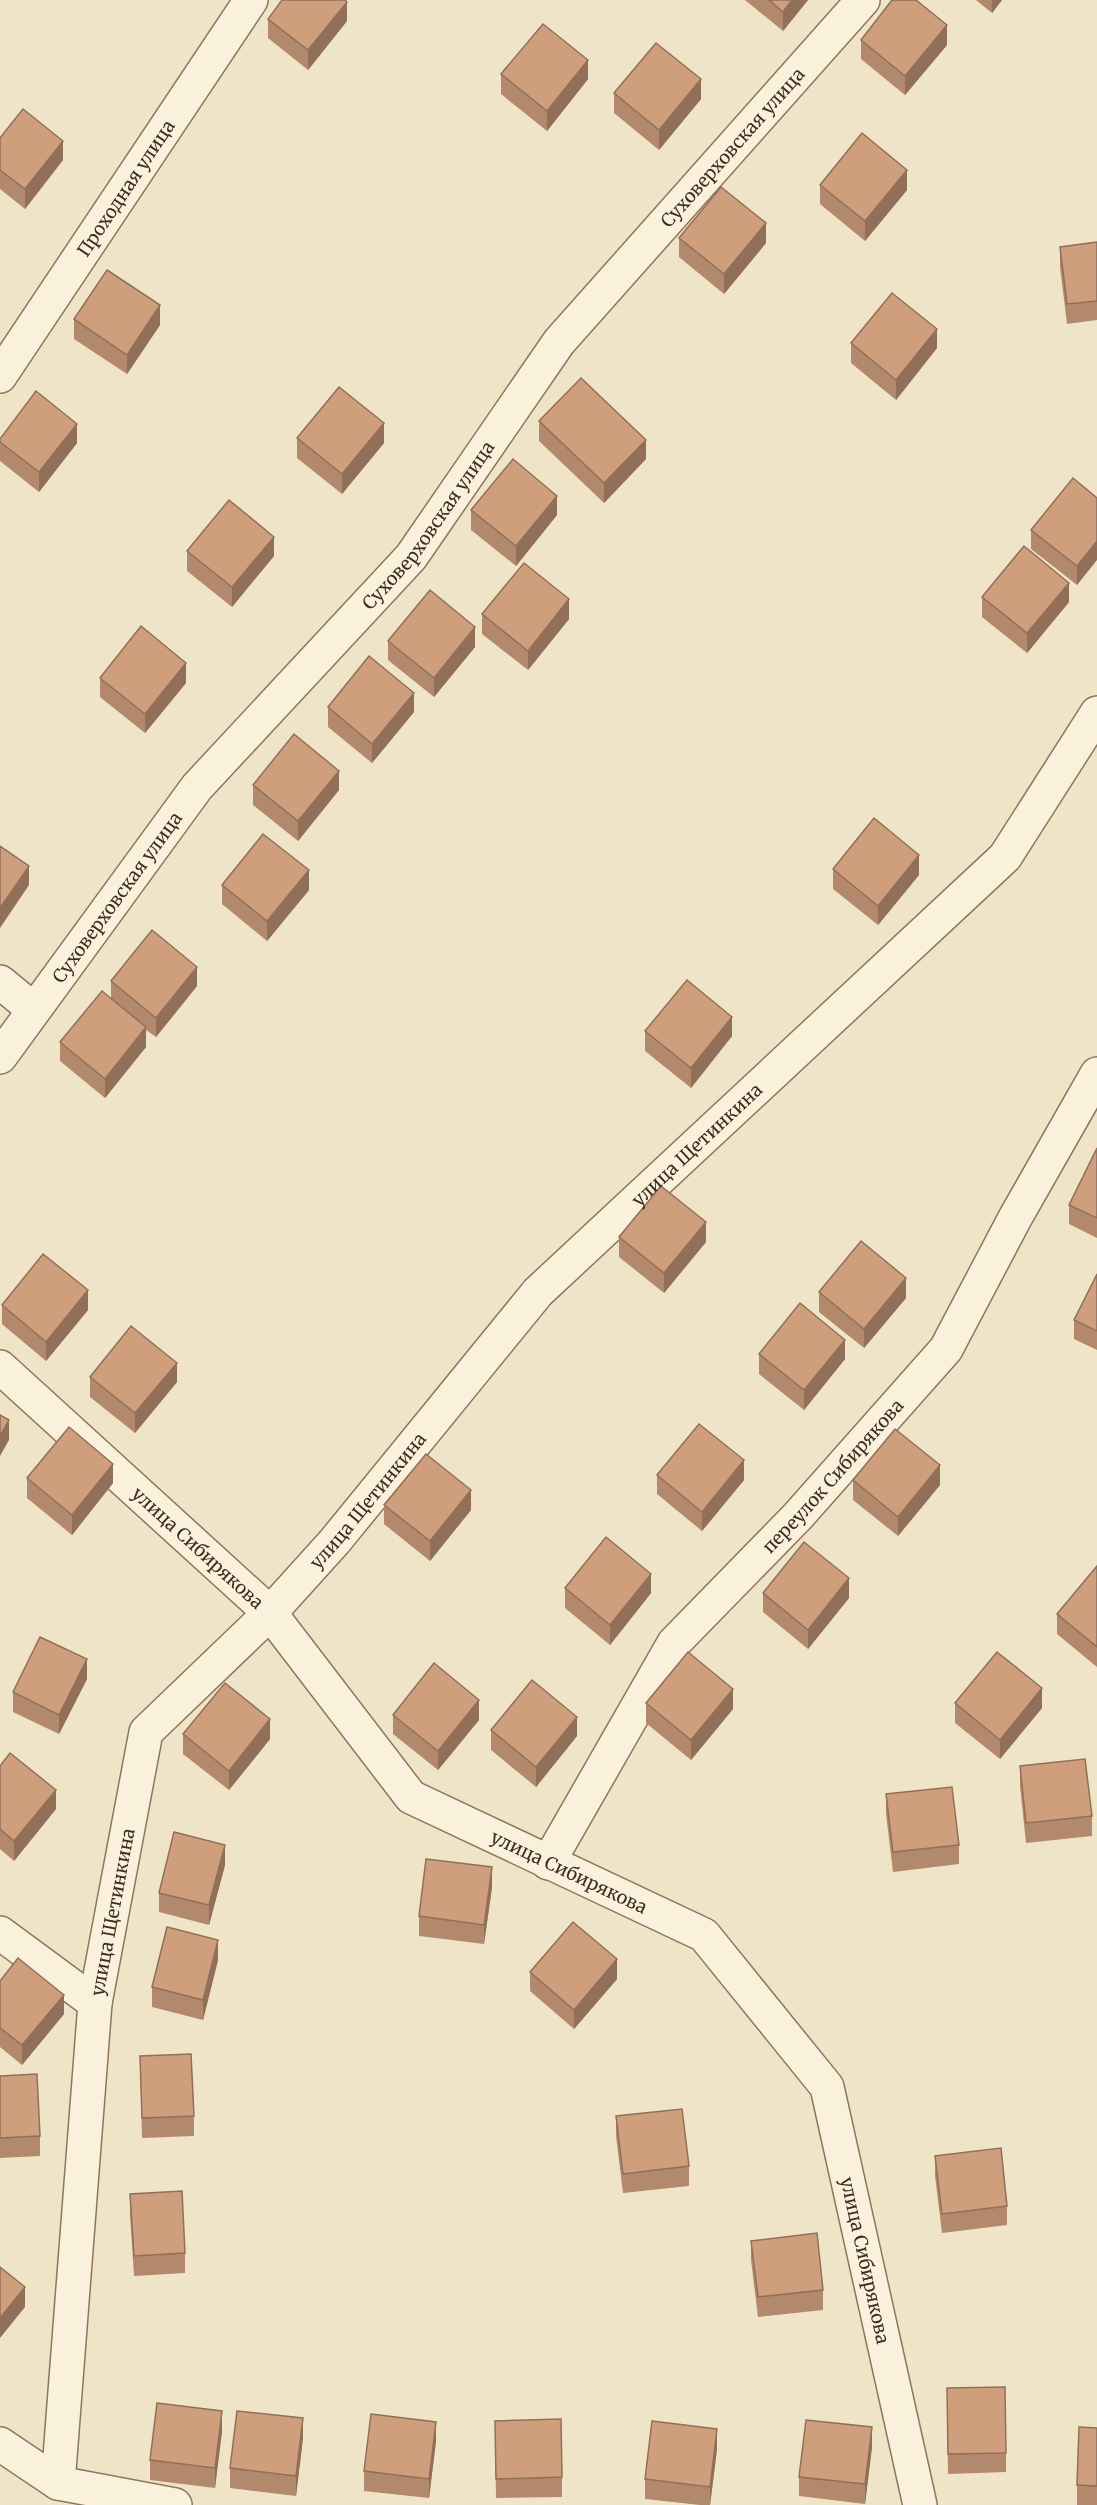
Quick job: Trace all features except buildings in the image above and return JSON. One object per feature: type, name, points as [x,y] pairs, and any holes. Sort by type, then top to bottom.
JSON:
[{"type":"street","name":"Проходная улица","points":[[0,376],[251,0]]},
{"type":"street","name":"Суховерховская улица","points":[[0,1057],[197,788],[411,556],[559,342],[863,0]]},
{"type":"street","name":"улица Щетинкина","points":[[58,2483],[95,2003],[146,1732],[270,1613],[335,1541],[538,1292],[1005,857],[1097,713]]},
{"type":"street","points":[[0,982],[33,1010]]},
{"type":"street","name":"переулок Сибирякова","points":[[548,1863],[674,1643],[798,1516],[946,1349],[1015,1218],[1097,1074]]},
{"type":"street","name":"улица Сибирякова","points":[[0,1367],[270,1613],[411,1797],[704,1935],[827,2087],[920,2505]]},
{"type":"street","points":[[0,1933],[95,2003]]},
{"type":"street","points":[[0,2444],[58,2483],[175,2505]]}]
